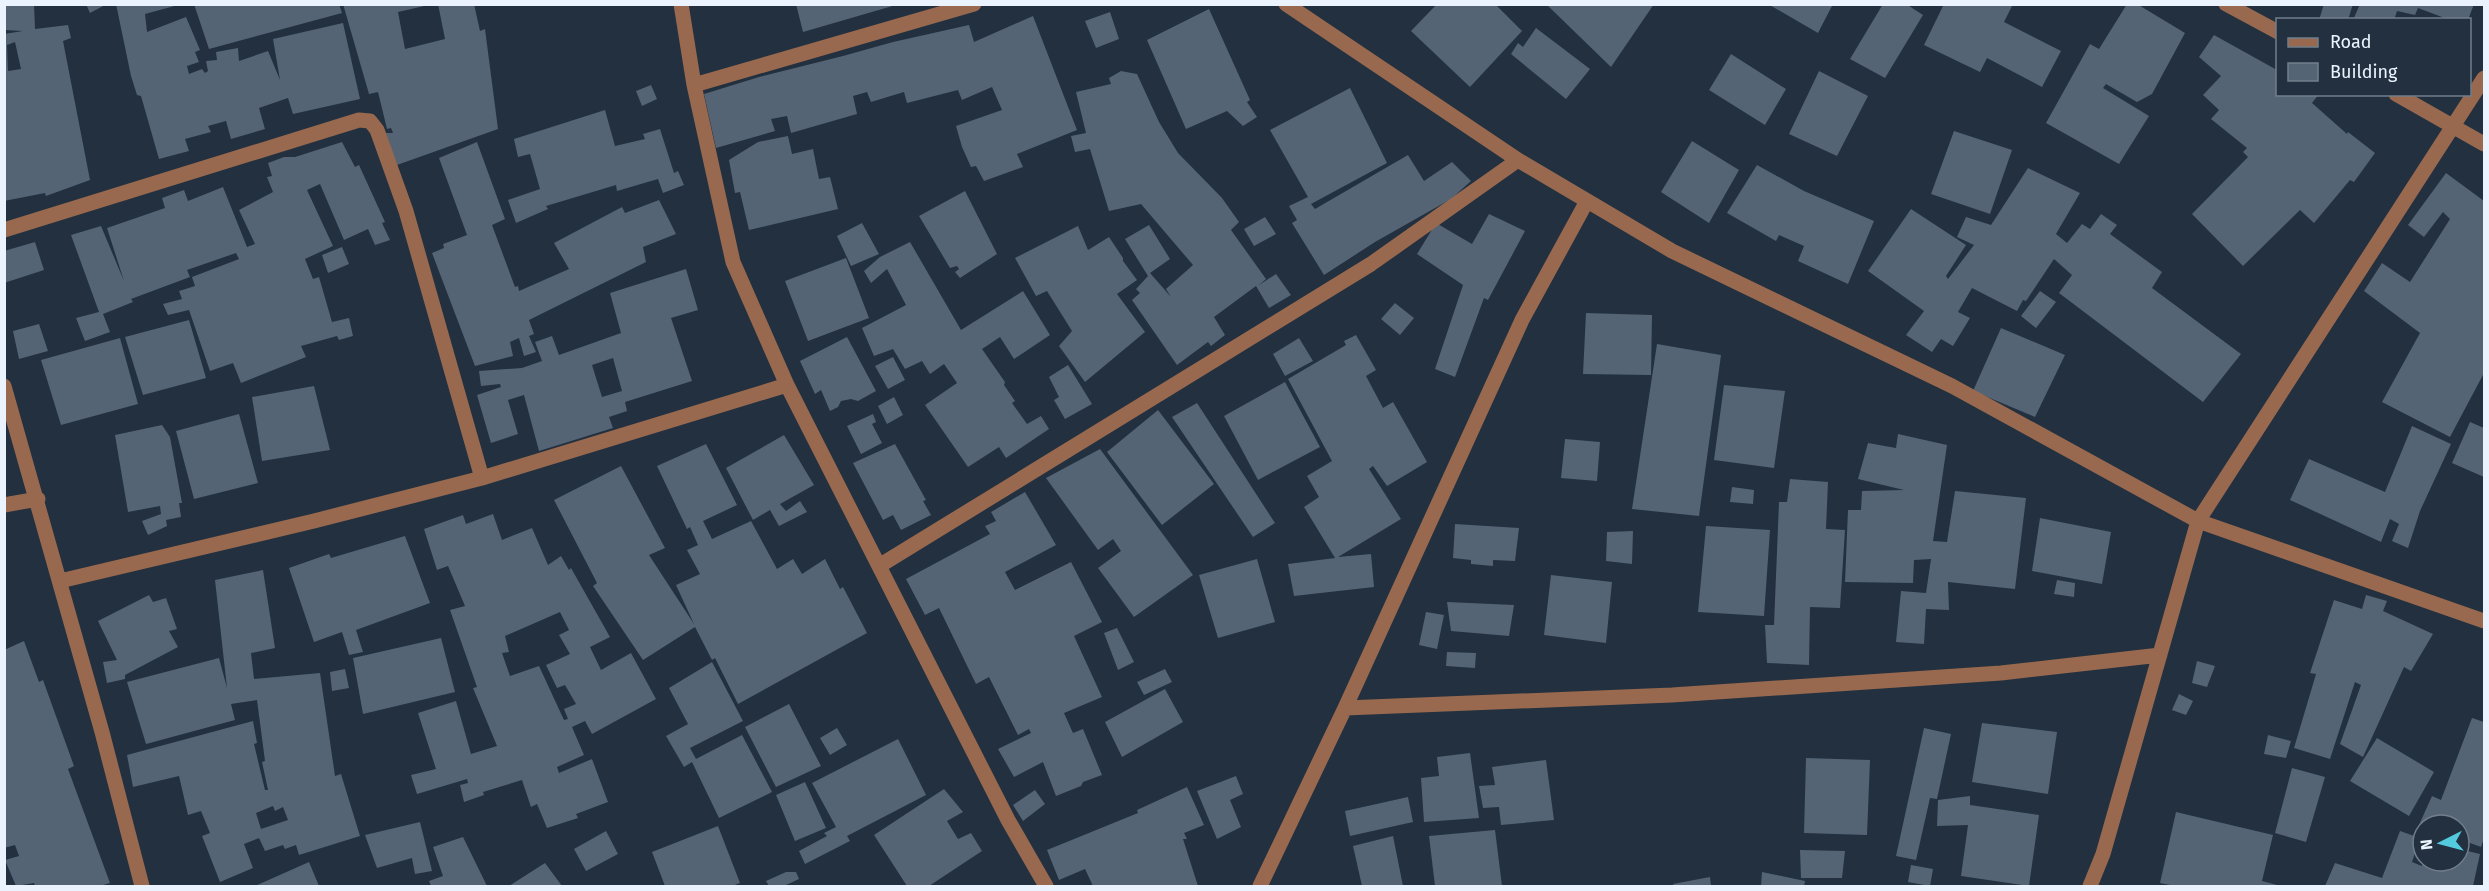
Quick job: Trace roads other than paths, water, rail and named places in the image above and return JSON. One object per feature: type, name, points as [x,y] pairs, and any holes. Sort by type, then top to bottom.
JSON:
[{"type":"street","points":[[681,4],[694,85],[733,262],[787,385],[1008,820],[1046,886]]},
{"type":"street","points":[[694,85],[974,4]]},
{"type":"street","points":[[1286,4],[1518,160],[1672,251],[1952,386],[2198,521],[2484,621]]},
{"type":"street","points":[[2226,4],[2276,31]]},
{"type":"street","points":[[2090,886],[2103,854],[2198,521],[2484,78]]},
{"type":"street","points":[[2400,96],[2453,124],[2484,144]]},
{"type":"street","points":[[4,230],[359,120],[370,122],[377,129],[406,211],[482,478]]},
{"type":"street","points":[[879,566],[1371,264],[1518,160]]},
{"type":"street","points":[[1260,886],[1345,708],[1522,320],[1587,201]]},
{"type":"street","points":[[60,581],[315,521],[482,478],[787,385]]},
{"type":"street","points":[[4,386],[38,499],[142,886]]},
{"type":"street","points":[[4,505],[38,499]]},
{"type":"street","points":[[1345,708],[1672,695],[2001,673],[2160,655]]}]
